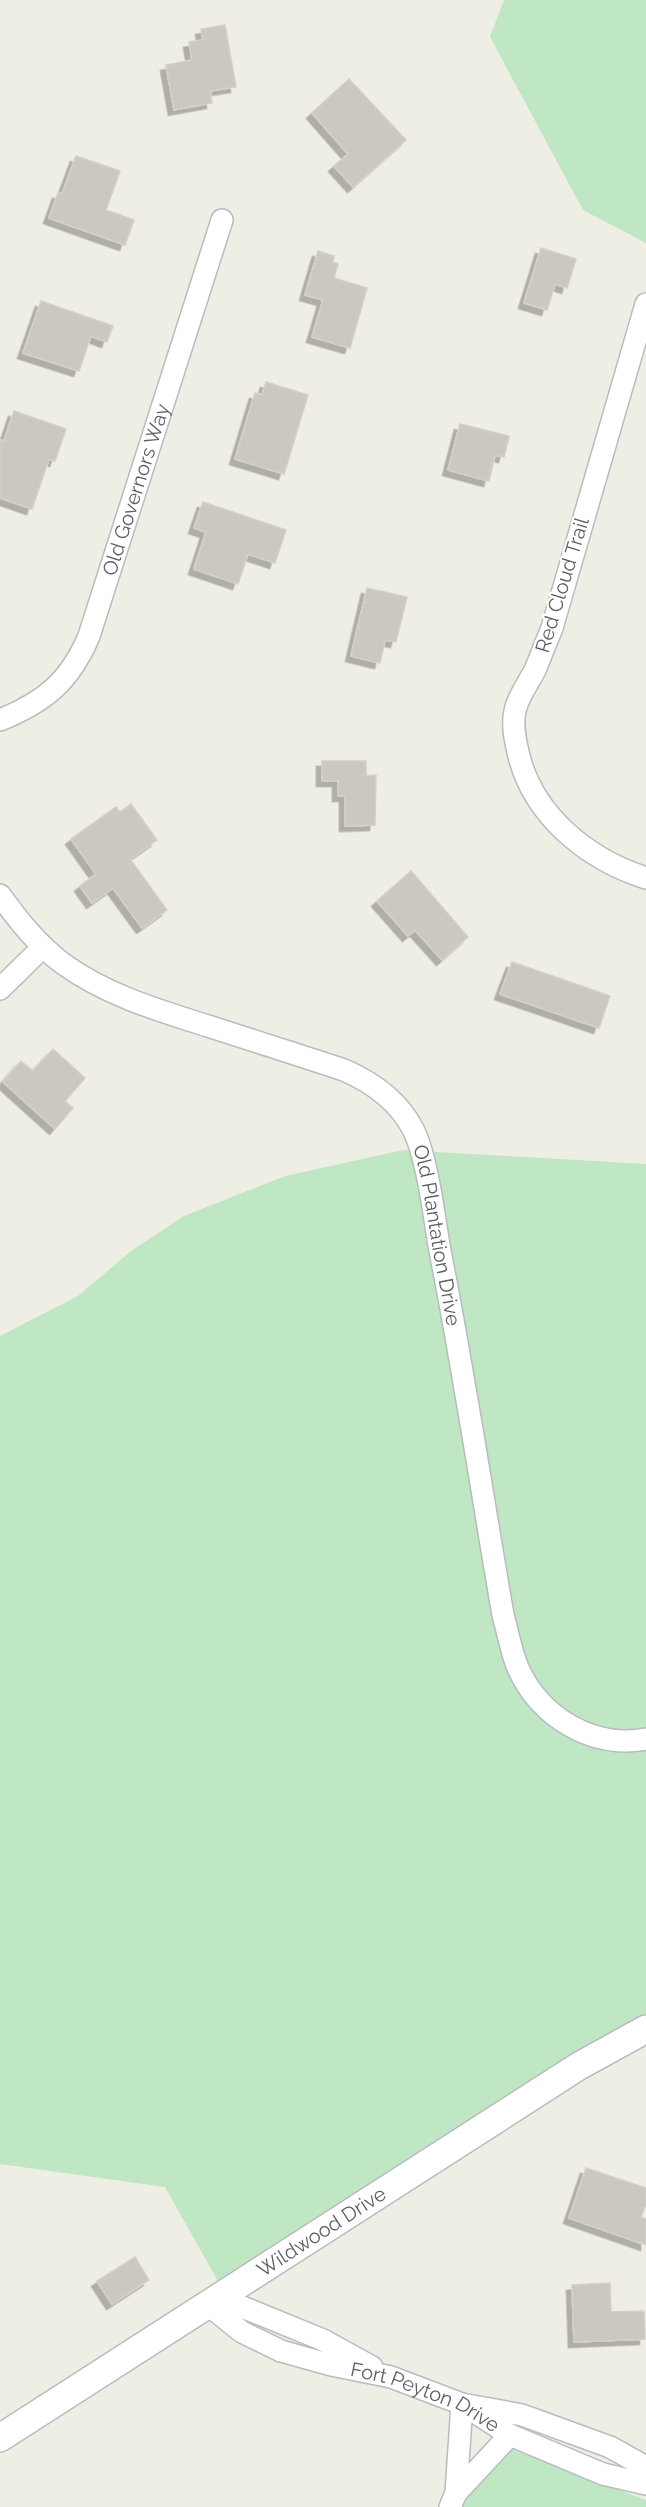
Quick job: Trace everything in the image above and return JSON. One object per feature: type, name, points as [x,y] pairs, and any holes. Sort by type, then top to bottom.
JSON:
[{"type":"street","name":"Old Governors Way","points":[[0,720],[36,703],[54,690],[81,656],[222,220]]},
{"type":"street","name":"Red Cloud Trail","points":[[646,304],[552,628],[536,668],[515,710],[514,725],[522,771],[533,794],[549,813],[574,839],[596,856],[620,870],[646,878]]},
{"type":"street","name":"Old Plantation Drive","points":[[0,895],[43,947],[61,962],[109,992],[154,1009],[344,1070],[366,1079],[386,1094],[402,1111],[414,1132],[422,1155],[446,1278],[503,1615],[517,1665],[538,1699],[555,1716],[576,1730],[609,1740],[646,1739]]},
{"type":"street","points":[[0,989],[43,947]]},
{"type":"street","name":"Wildwood Drive","points":[[0,2438],[579,2066],[646,2029]]},
{"type":"street","name":"Fort Peyton Drive","points":[[212,2301],[242,2332],[281,2351],[391,2378],[462,2404],[510,2435],[603,2474],[646,2484]]},
{"type":"street","points":[[453,2500],[462,2404],[522,2415],[610,2447],[646,2467]]},
{"type":"street","points":[[453,2500],[510,2435]]},
{"type":"green space","points":[[504,0],[646,0],[646,243],[583,210],[490,37]]},
{"type":"green space","points":[[403,1150],[646,1164],[646,2017],[219,2283],[165,2187],[0,2164],[0,1336],[78,1296],[131,1251],[184,1216],[285,1176]]},
{"type":"green space","points":[[510,2449],[646,2500],[646,2507],[458,2507]]},
{"type":"building","points":[[225,25],[236,87],[210,91],[212,103],[174,110],[166,65],[192,60],[189,42],[203,40],[201,29]]},
{"type":"building","points":[[349,79],[406,140],[353,187],[334,166],[348,154],[312,113]]},
{"type":"building","points":[[76,156],[120,171],[106,210],[134,220],[125,245],[49,218],[58,193],[62,194]]},
{"type":"building","points":[[541,248],[576,259],[567,288],[555,284],[547,310],[524,303]]},
{"type":"building","points":[[318,251],[334,256],[333,262],[338,264],[334,278],[367,288],[350,348],[312,337],[323,300],[305,295]]},
{"type":"building","points":[[41,301],[113,326],[107,342],[91,336],[79,371],[23,353]]},
{"type":"building","points":[[266,382],[308,395],[284,474],[235,459],[255,393],[262,395]]},
{"type":"building","points":[[14,411],[66,429],[55,461],[49,459],[32,509],[0,498],[0,440],[4,441]]},
{"type":"building","points":[[460,424],[509,436],[504,457],[495,455],[489,481],[448,470]]},
{"type":"building","points":[[203,502],[286,530],[275,563],[248,554],[238,584],[194,569],[206,532],[194,528]]},
{"type":"building","points":[[367,588],[407,597],[396,642],[385,640],[380,663],[351,656]]},
{"type":"building","points":[[322,761],[366,761],[366,776],[376,775],[375,825],[345,826],[345,796],[338,796],[338,781],[322,781]]},
{"type":"building","points":[[131,804],[157,840],[130,859],[167,910],[142,928],[113,888],[92,903],[80,886],[96,874],[71,839],[116,807],[120,812]]},
{"type":"building","points":[[411,871],[468,937],[442,960],[415,930],[408,936],[377,901]]},
{"type":"building","points":[[512,962],[610,996],[599,1028],[500,994]]},
{"type":"building","points":[[53,1049],[85,1078],[65,1101],[73,1108],[55,1129],[3,1082],[21,1061],[33,1071]]},
{"type":"building","points":[[586,2168],[646,2188],[646,2204],[641,2217],[646,2219],[646,2245],[569,2218]]},
{"type":"building","points":[[135,2257],[149,2280],[112,2304],[97,2281]]},
{"type":"building","points":[[610,2283],[611,2312],[644,2311],[645,2339],[574,2342],[572,2285]]}]
